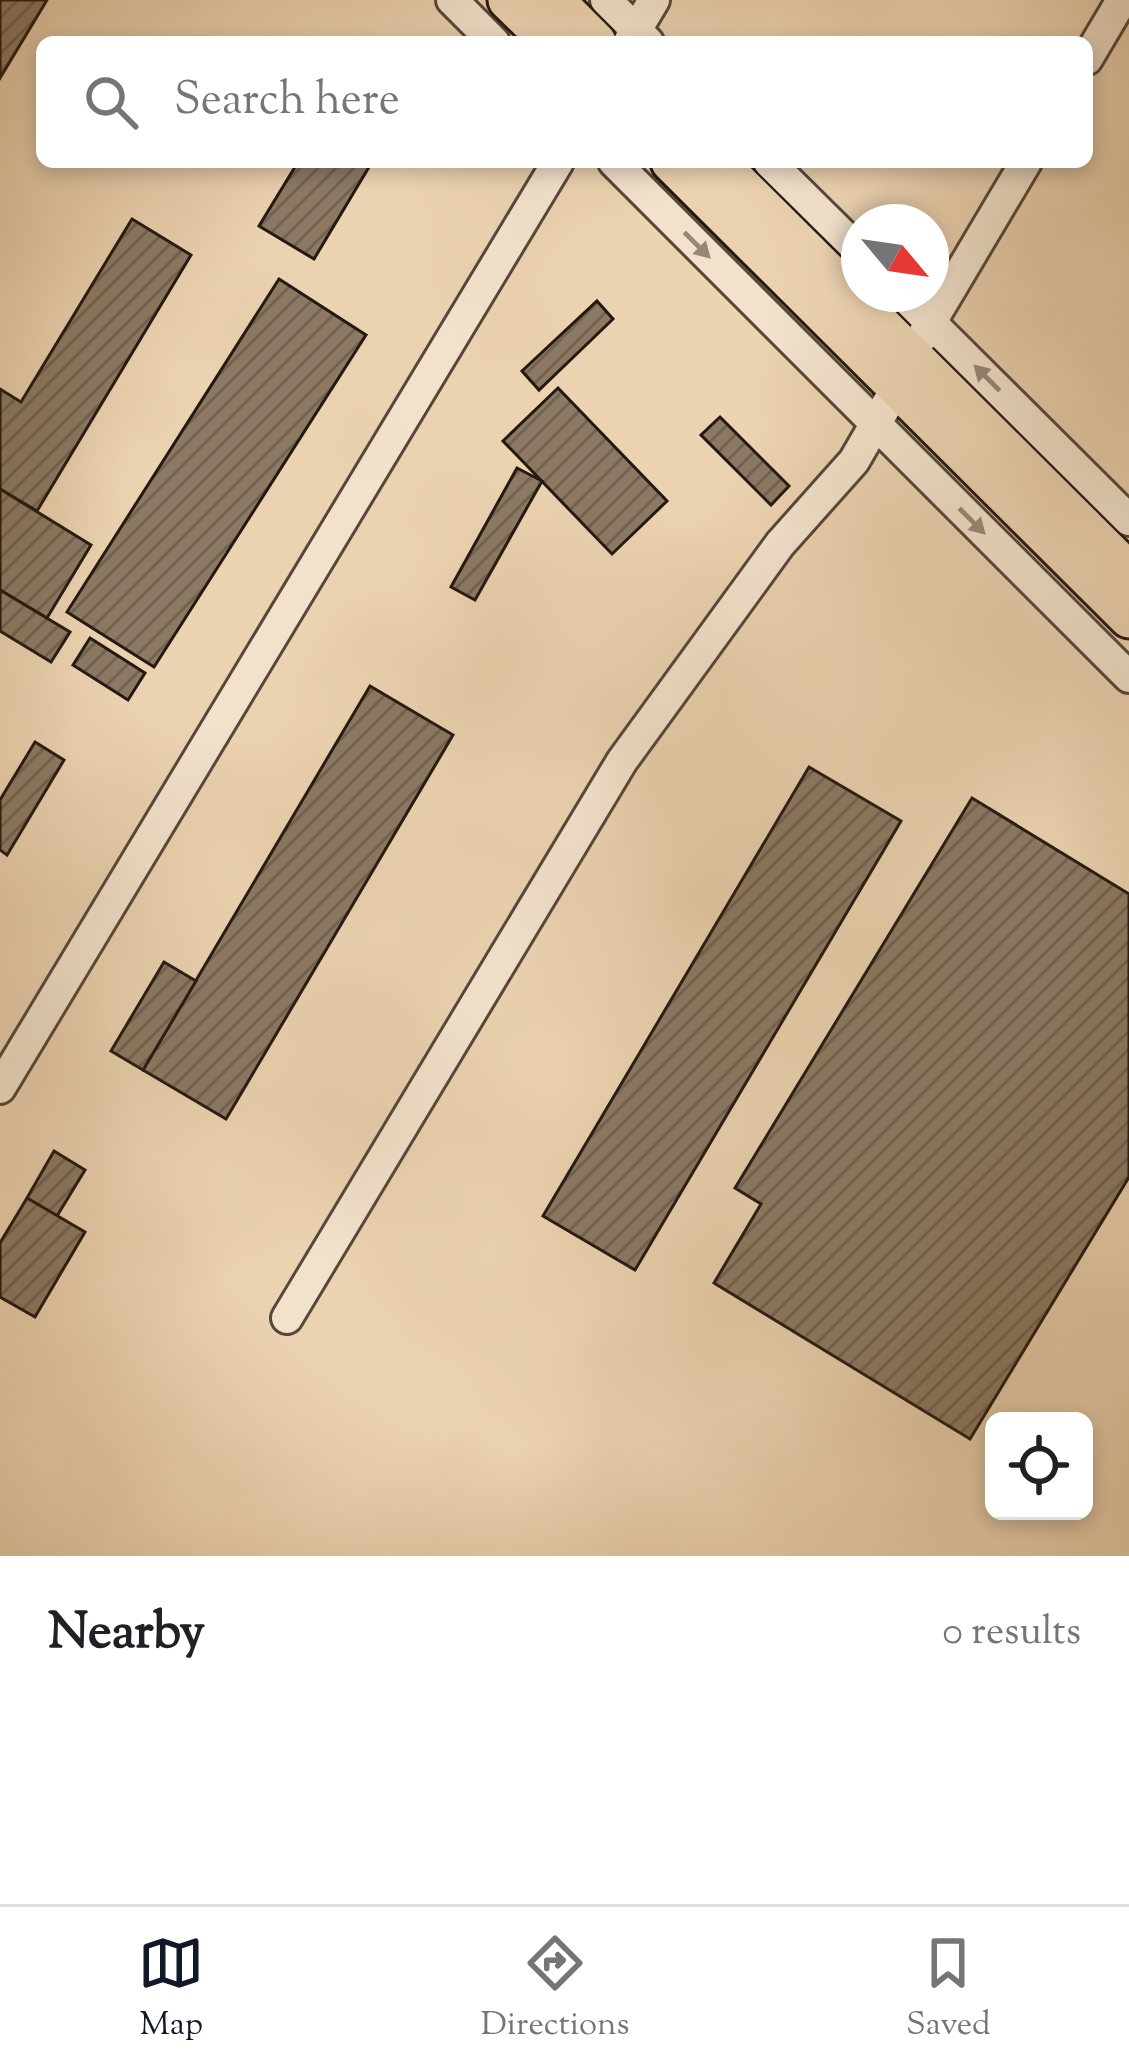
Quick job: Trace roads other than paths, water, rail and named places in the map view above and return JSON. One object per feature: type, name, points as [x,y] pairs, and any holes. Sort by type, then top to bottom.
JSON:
[{"type":"main road","points":[[508,0],[544,36]]},
{"type":"main road","points":[[554,0],[590,36]]},
{"type":"main road","points":[[679,168],[913,355],[1129,617]]},
{"type":"main road","points":[[723,168],[1129,572]]},
{"type":"street","points":[[452,0],[488,36]]},
{"type":"street","points":[[606,0],[636,36]]},
{"type":"street","points":[[639,36],[654,0]]},
{"type":"street","points":[[1093,49],[1122,0]]},
{"type":"street","points":[[0,1088],[554,168]]},
{"type":"street","points":[[620,168],[1129,677]]},
{"type":"street","points":[[775,168],[841,233]]},
{"type":"street","points":[[287,1318],[622,761],[780,544],[854,461],[1022,168]]},
{"type":"street","points":[[905,312],[913,355],[1129,520]]}]
